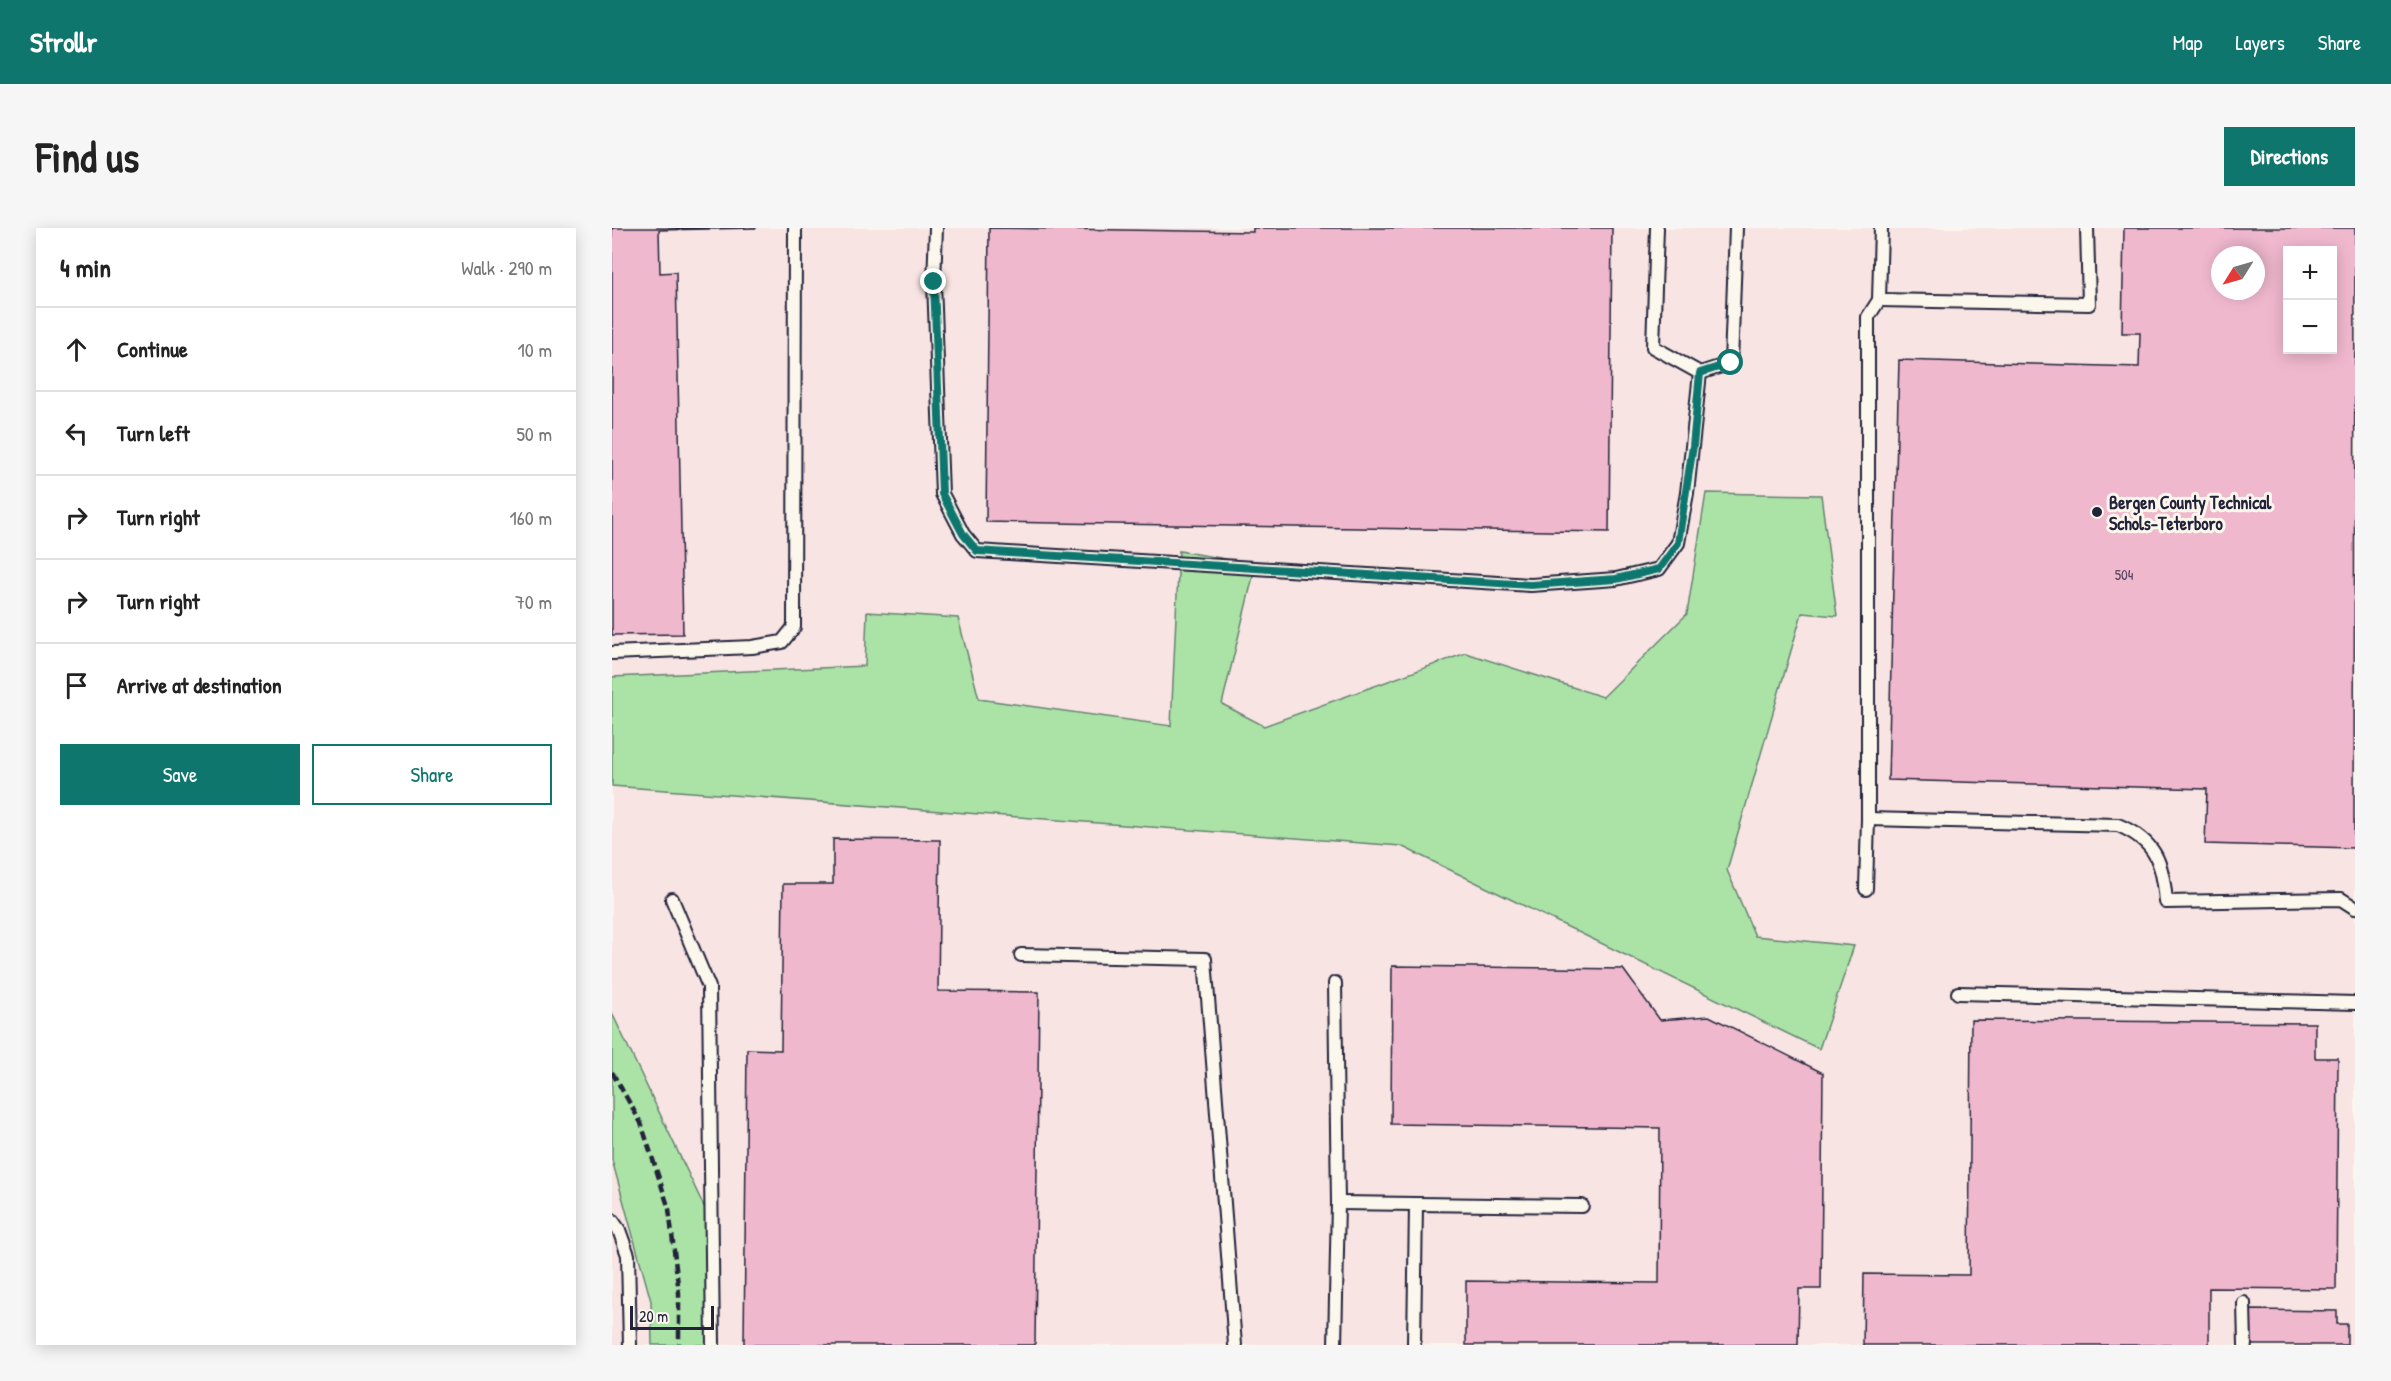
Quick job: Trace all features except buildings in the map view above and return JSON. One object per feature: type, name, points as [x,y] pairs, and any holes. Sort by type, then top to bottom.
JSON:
[{"type":"lane","points":[[612,653],[752,647],[782,642],[794,627],[795,228]]},
{"type":"lane","points":[[936,228],[934,282],[942,494],[963,534],[977,551],[1531,585],[1616,579],[1659,569],[1678,543],[1693,446],[1700,373]]},
{"type":"lane","points":[[1657,228],[1653,347],[1700,373],[1731,363],[1737,228]]},
{"type":"lane","points":[[1866,889],[1869,317],[1879,300],[1881,228]]},
{"type":"lane","points":[[1879,300],[2089,304],[2087,228]]},
{"type":"lane","points":[[1868,819],[2118,825],[2138,833],[2154,853],[2163,873],[2166,902],[2341,899],[2355,908]]},
{"type":"lane","points":[[672,898],[709,987],[713,1345]]},
{"type":"lane","points":[[1021,955],[1205,959],[1235,1345]]},
{"type":"lane","points":[[1335,983],[1338,1203],[1335,1345]]},
{"type":"lane","points":[[1958,993],[2355,1003]]},
{"type":"lane","points":[[1338,1203],[1582,1206]]},
{"type":"lane","points":[[1414,1345],[1416,1205]]},
{"type":"lane","points":[[612,1220],[619,1230],[628,1255],[630,1345]]},
{"type":"lane","points":[[2244,1303],[2245,1345]]},
{"type":"shaded area","points":[[612,228],[2355,228],[2355,1345],[612,1345]]},
{"type":"green space","points":[[1706,493],[1821,495],[1837,616],[1802,613],[1727,870],[1755,936],[1854,946],[1819,1049],[1401,846],[612,786],[612,677],[865,666],[867,612],[958,618],[979,699],[1171,726],[1179,551],[1256,564],[1222,704],[1264,726],[1466,653],[1603,697],[1687,614]]},
{"type":"green space","points":[[612,1013],[717,1234],[720,1345],[652,1345],[651,1301],[612,1160]]},
{"type":"railway","points":[[612,1072],[641,1123],[669,1209],[679,1293],[679,1345]]},
{"type":"place","name":"Bergen County Technical Schols-Teterboro","points":[[2097,512]]},
{"type":"route","points":[[934,282],[942,494],[963,534],[977,551],[1531,585],[1616,579],[1659,569],[1678,543],[1687,493],[1700,373],[1731,363]]}]
